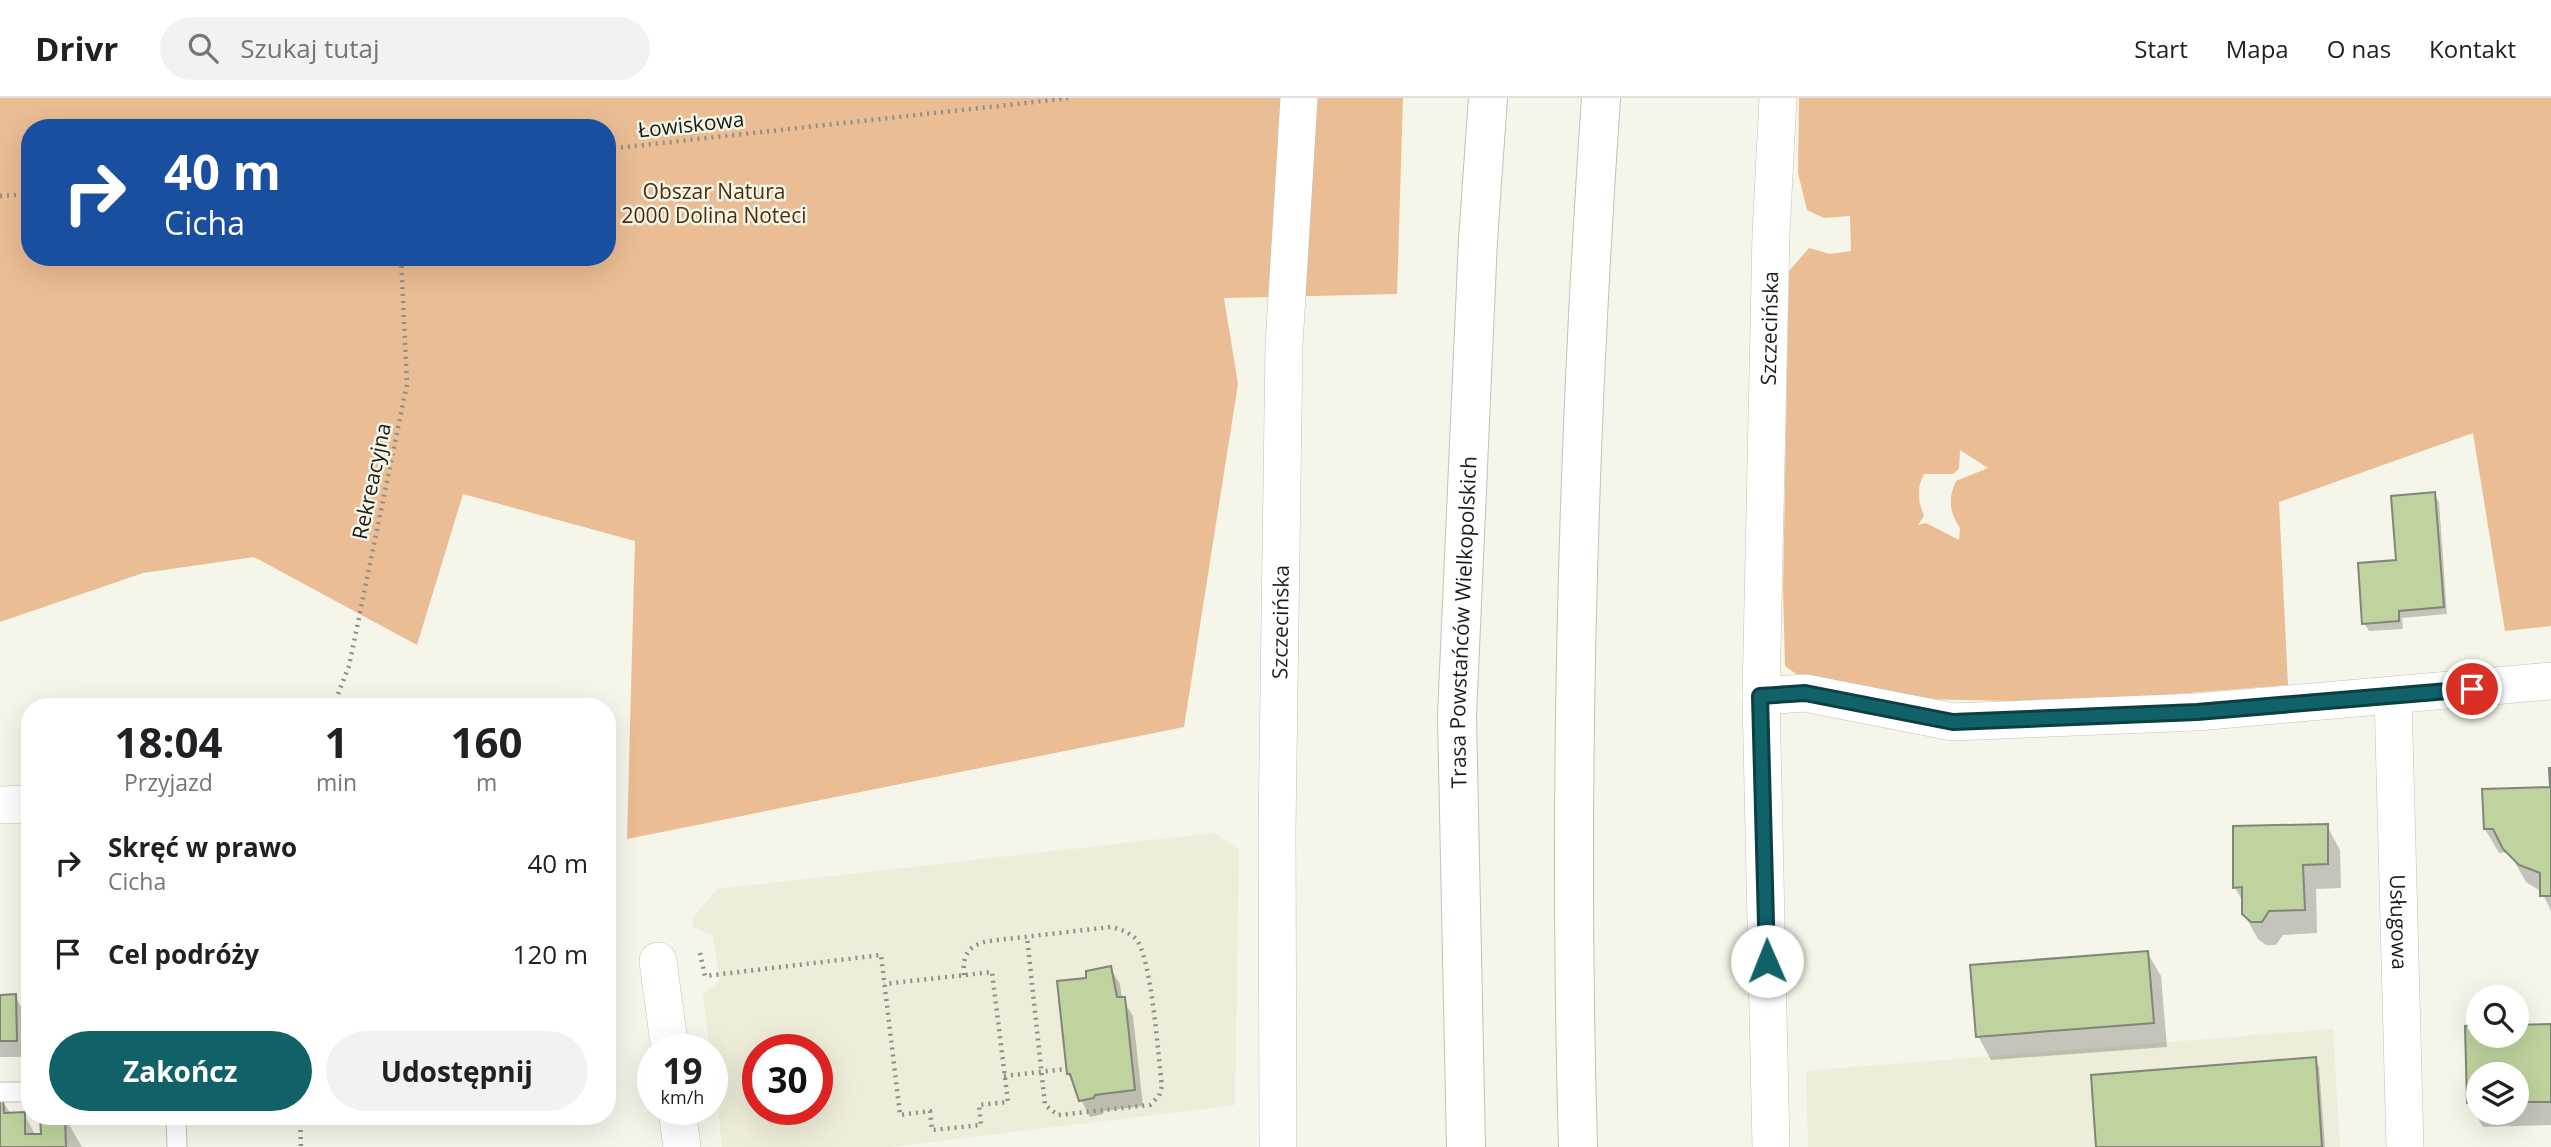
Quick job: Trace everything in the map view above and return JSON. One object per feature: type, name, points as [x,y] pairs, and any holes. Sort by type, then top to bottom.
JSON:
[{"type":"highway","name":"Trasa Powstańców Wielkopolskich","points":[[1466,1147],[1457,716],[1478,240],[1488,98]]},
{"type":"highway","points":[[1578,1147],[1574,1025],[1575,715],[1592,229],[1601,98]]},
{"type":"street","name":"Szczecińska","points":[[1279,1147],[1277,830],[1284,345],[1299,98]]},
{"type":"street","name":"Szczecińska","points":[[1771,1147],[1760,696],[1771,234],[1778,98]]},
{"type":"street","points":[[1760,696],[1805,693],[1953,722],[2197,712],[2551,681]]},
{"type":"street","name":"Usługowa","points":[[2393,696],[2405,1147]]},
{"type":"street","points":[[0,805],[21,804]]},
{"type":"street","points":[[658,961],[668,1034]]},
{"type":"street","points":[[679,1125],[682,1147]]},
{"type":"lane","points":[[0,1092],[21,1092]]},
{"type":"lane","points":[[176,1125],[177,1147]]},
{"type":"path","name":"Łowiskowa","points":[[616,148],[1071,98]]},
{"type":"path","points":[[0,196],[21,195]]},
{"type":"path","name":"Rekreacyjna","points":[[337,698],[349,666],[407,384],[401,266]]},
{"type":"path","points":[[964,975],[962,961],[968,949],[976,943],[1111,927],[1136,939],[1147,965],[1162,1086],[1150,1105],[1058,1115],[1045,1105],[1027,937]]},
{"type":"path","points":[[699,953],[705,976],[881,955],[884,984],[900,1115],[930,1111],[932,1130],[981,1125],[979,1105],[1008,1102],[992,972],[884,984]]},
{"type":"path","points":[[1004,1076],[1066,1069]]},
{"type":"path","points":[[300,1125],[300,1147]]},
{"type":"shaded area","points":[[1214,833],[1239,850],[1235,1105],[892,1147],[722,1147],[720,1125],[728,1125],[728,1034],[708,1034],[703,994],[719,981],[713,935],[694,928],[692,919],[717,889]]},
{"type":"shaded area","points":[[2333,1029],[2340,1147],[1808,1147],[1806,1071]]},
{"type":"green space","name":"Obszar Natura 2000 Dolina Noteci","points":[[0,98],[1403,98],[1397,294],[1224,298],[1238,384],[1184,727],[627,839],[635,541],[463,494],[417,645],[254,557],[143,573],[0,622]]},
{"type":"green space","points":[[1799,98],[2551,98],[2551,626],[2505,631],[2473,433],[2279,502],[2288,685],[2163,695],[2016,701],[1911,699],[1806,681],[1785,666],[1783,590],[1789,271],[1809,248],[1830,254],[1851,251],[1850,216],[1824,218],[1807,210],[1798,173]],"holes":[[[1960,450],[1988,468],[1956,481],[1953,487],[1951,505],[1960,528],[1959,540],[1926,523],[1918,525],[1924,516],[1919,495],[1924,474],[1953,474],[1959,469]]]},
{"type":"building","points":[[2435,492],[2444,607],[2399,611],[2399,621],[2362,624],[2358,563],[2396,560],[2391,496]]},
{"type":"building","points":[[2551,768],[2551,896],[2540,896],[2540,873],[2519,865],[2503,849],[2493,829],[2484,829],[2482,789],[2550,787]]},
{"type":"building","points":[[2328,824],[2328,864],[2303,865],[2305,910],[2269,911],[2262,922],[2251,922],[2242,914],[2242,887],[2233,888],[2233,826]]},
{"type":"building","points":[[2148,951],[2154,1023],[1976,1037],[1970,965]]},
{"type":"building","points":[[1111,966],[1117,997],[1125,997],[1135,1090],[1095,1095],[1094,1098],[1079,1101],[1070,1074],[1067,1074],[1057,981],[1086,978],[1086,971]]},
{"type":"building","points":[[16,994],[17,1041],[0,1041],[0,995]]},
{"type":"building","points":[[2551,1024],[2551,1102],[2529,1102],[2529,1062],[2466,1062],[2466,1064],[2465,1026],[2466,1048],[2529,1048],[2529,1025]]},
{"type":"building","points":[[2316,1057],[2322,1147],[2096,1147],[2091,1075]]},
{"type":"building","points":[[0,1098],[3,1098],[4,1113],[21,1112],[21,1125],[25,1125],[25,1134],[41,1134],[40,1125],[65,1125],[66,1147],[0,1147]]},
{"type":"route","points":[[1767,961],[1760,696],[1805,693],[1953,722],[2197,712],[2472,689]]}]
